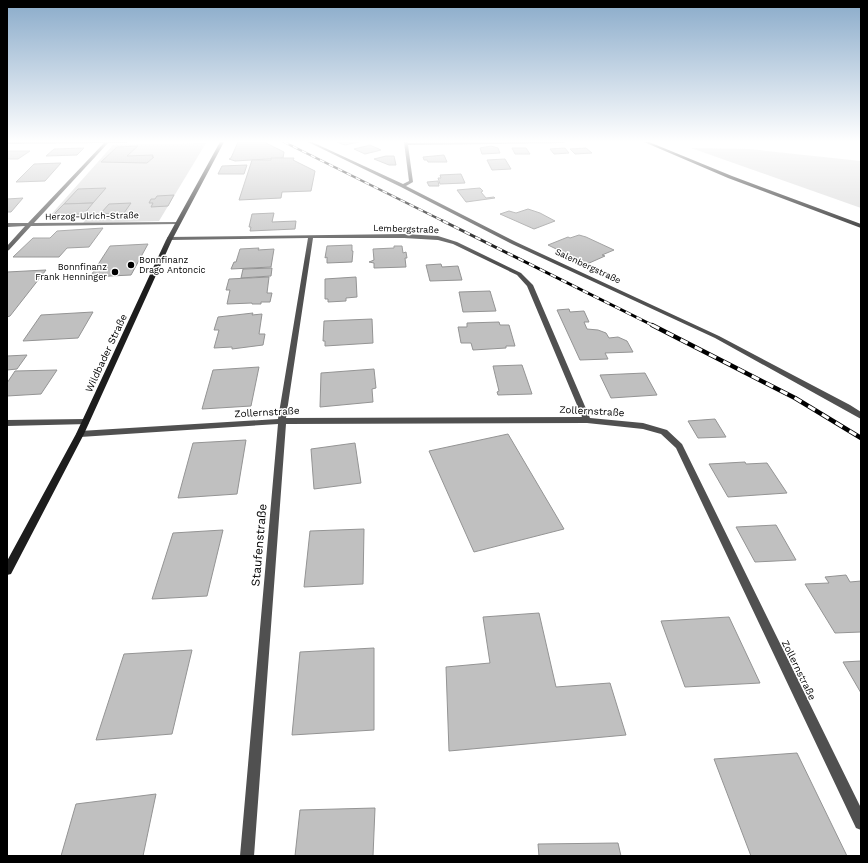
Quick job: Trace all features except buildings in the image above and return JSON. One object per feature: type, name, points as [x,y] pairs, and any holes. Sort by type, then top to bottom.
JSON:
[{"type":"main road","name":"Wildbader Straße","points":[[7,571],[80,434],[177,223],[200,182]]},
{"type":"main road","points":[[744,182],[861,226]]},
{"type":"street","points":[[7,249],[70,182]]},
{"type":"street","name":"Salenbergstraße","points":[[395,182],[514,243],[718,337],[859,413]]},
{"type":"street","points":[[403,186],[410,182]]},
{"type":"street","name":"Herzog-Ulrich-Straße","points":[[7,225],[177,223]]},
{"type":"street","name":"Lembergstraße","points":[[170,238],[311,238],[404,236],[438,238],[455,243],[519,274],[530,285],[587,420]]},
{"type":"street","name":"Staufenstraße","points":[[247,856],[282,422],[311,238]]},
{"type":"street","name":"Zollernstraße","points":[[80,434],[282,422],[587,420],[643,426],[664,432],[678,446],[861,822]]},
{"type":"street","points":[[7,423],[85,422]]},
{"type":"shaded area","points":[[80,182],[182,182],[159,221],[83,223],[88,217],[48,218]]},
{"type":"shaded area","points":[[788,182],[861,182],[861,208]]},
{"type":"railway","points":[[365,182],[445,222]]},
{"type":"railway","points":[[443,221],[652,325]]},
{"type":"railway","points":[[652,325],[795,398],[861,438]]},
{"type":"place","name":"Bonnfinanz Drago Antoncic","points":[[131,265]]},
{"type":"place","name":"Bonnfinanz Frank Henninger","points":[[115,272]]}]
